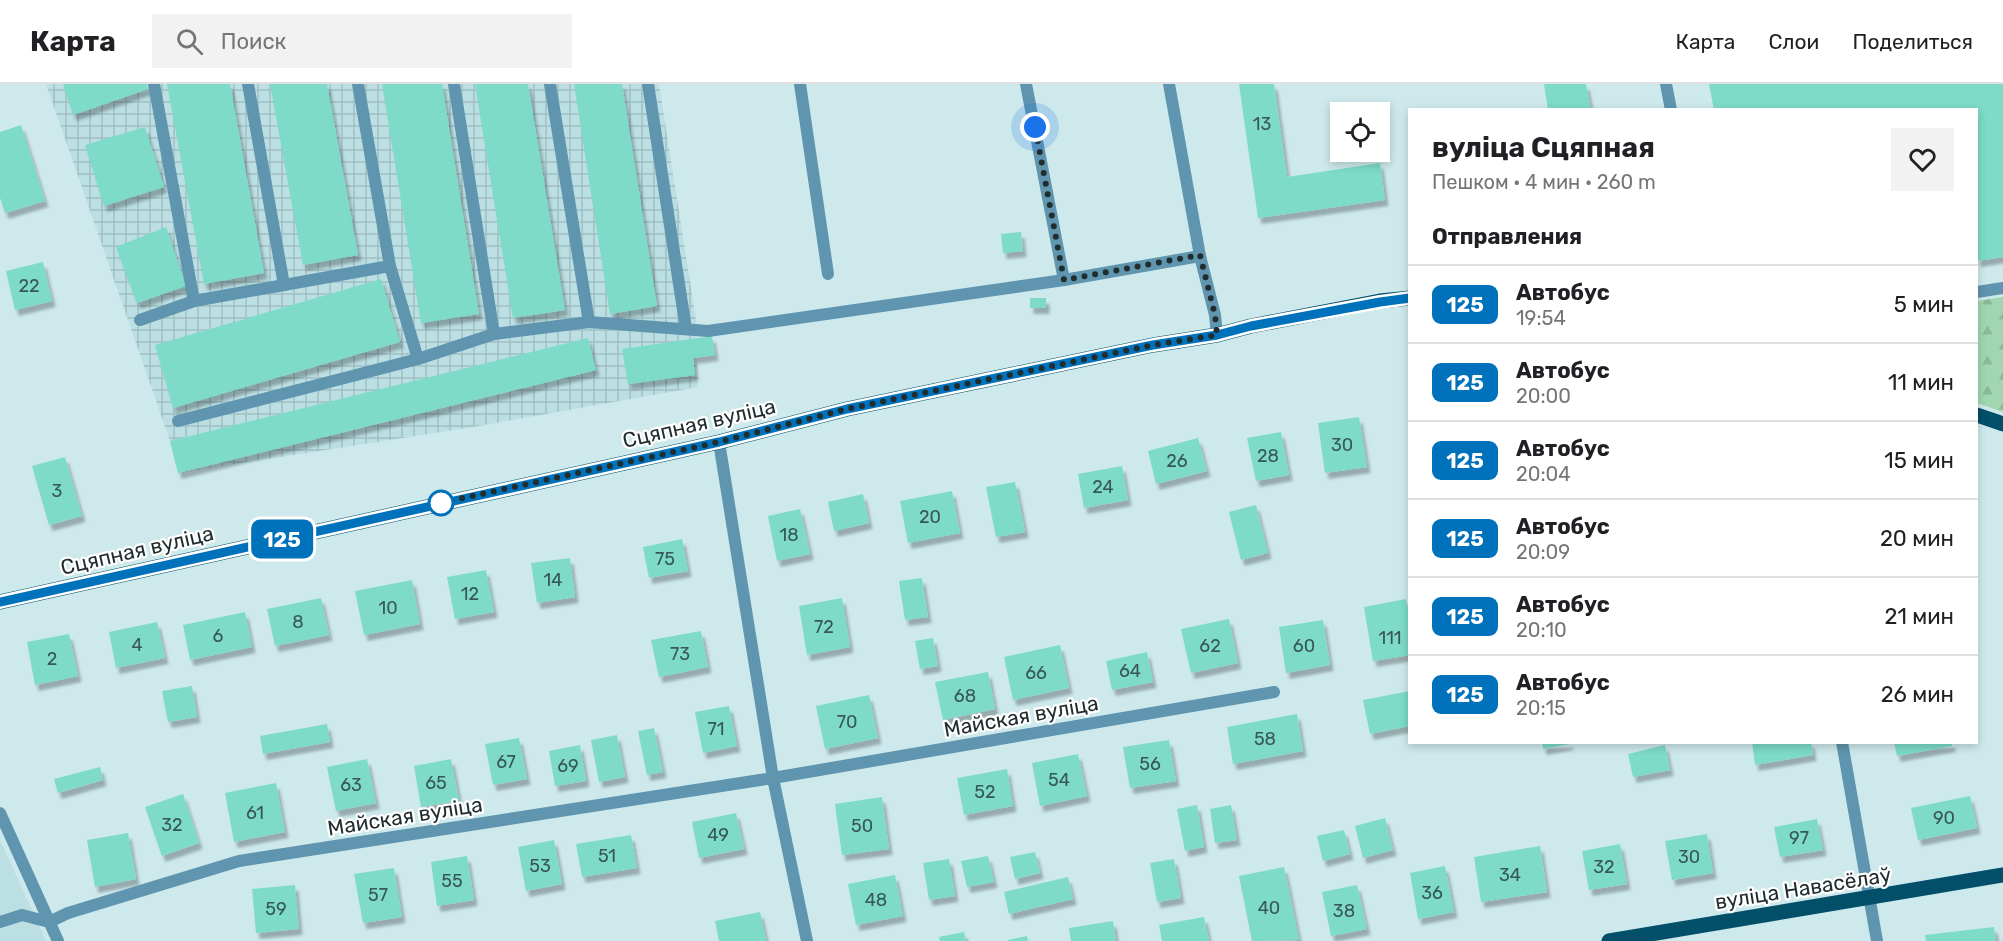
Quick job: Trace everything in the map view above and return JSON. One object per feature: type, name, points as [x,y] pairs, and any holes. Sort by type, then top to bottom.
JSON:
[{"type":"main road","name":"Сцяпная вуліца","points":[[0,602],[719,442],[847,409],[1153,345],[1408,298]]},
{"type":"main road","points":[[1978,415],[2003,424]]},
{"type":"main road","name":"вуліца Навасёлаў","points":[[1609,941],[2003,875]]},
{"type":"street","points":[[154,84],[194,302]]},
{"type":"street","points":[[248,84],[284,285]]},
{"type":"street","points":[[358,84],[390,266],[418,358]]},
{"type":"street","points":[[454,84],[494,334]]},
{"type":"street","points":[[550,84],[589,322]]},
{"type":"street","points":[[648,84],[686,329]]},
{"type":"street","points":[[800,84],[828,274]]},
{"type":"street","points":[[1026,84],[1064,280]]},
{"type":"street","points":[[1169,84],[1217,335]]},
{"type":"street","points":[[1666,84],[1671,108]]},
{"type":"street","points":[[178,421],[418,358],[494,334],[589,322],[708,331],[1064,280],[1200,255]]},
{"type":"street","points":[[140,320],[194,302],[390,266]]},
{"type":"street","points":[[1978,292],[2003,288]]},
{"type":"street","points":[[719,442],[773,778],[807,941]]},
{"type":"street","name":"Майская вуліца","points":[[49,922],[68,913],[239,861],[773,778],[1275,692]]},
{"type":"street","points":[[1842,744],[1877,941]]},
{"type":"street","points":[[0,813],[58,941]]},
{"type":"street","points":[[0,922],[22,915],[49,922]]},
{"type":"shaded area","points":[[46,84],[659,84],[696,320],[698,387],[479,426],[178,473],[170,441]]},
{"type":"shaded area","points":[[0,840],[46,941],[0,941]]},
{"type":"green space","points":[[2003,297],[2003,412],[1978,403],[1978,301]]},
{"type":"building","points":[[63,84],[147,84],[148,89],[73,115]]},
{"type":"building","points":[[167,84],[230,84],[264,273],[204,284]]},
{"type":"building","points":[[270,84],[327,84],[358,255],[303,265]]},
{"type":"building","points":[[382,84],[442,84],[479,314],[421,323]]},
{"type":"building","points":[[475,84],[528,84],[565,310],[513,318]]},
{"type":"building","points":[[574,84],[622,84],[657,306],[610,314]]},
{"type":"building","points":[[1239,84],[1274,84],[1287,177],[1380,163],[1385,200],[1258,218]]},
{"type":"building","points":[[1544,84],[1586,84],[1591,108],[1548,108]]},
{"type":"building","points":[[1709,84],[2003,84],[2003,257],[1978,261],[1978,108],[1714,108]]},
{"type":"building","points":[[21,125],[45,201],[5,213],[0,198],[0,132]]},
{"type":"building","points":[[145,127],[164,187],[104,206],[85,145]]},
{"type":"building","points":[[166,227],[186,286],[137,303],[116,247]]},
{"type":"building","points":[[1021,232],[1023,251],[1003,253],[1001,234]]},
{"type":"building","points":[[43,262],[52,301],[15,310],[6,271]]},
{"type":"building","points":[[381,279],[400,342],[173,408],[155,345]]},
{"type":"building","points":[[1030,298],[1046,298],[1046,308],[1030,308]]},
{"type":"building","points":[[712,336],[715,355],[693,358],[695,375],[628,384],[622,349]]},
{"type":"building","points":[[588,338],[596,370],[178,473],[170,441]]},
{"type":"building","points":[[1359,417],[1367,467],[1325,473],[1318,423]]},
{"type":"building","points":[[1281,432],[1289,475],[1256,481],[1247,438]]},
{"type":"building","points":[[1198,438],[1207,471],[1156,484],[1148,451]]},
{"type":"building","points":[[65,457],[82,516],[49,525],[32,466]]},
{"type":"building","points":[[1122,466],[1128,500],[1084,508],[1078,474]]},
{"type":"building","points":[[1015,482],[1025,532],[996,537],[986,487]]},
{"type":"building","points":[[952,491],[960,533],[908,543],[900,501]]},
{"type":"building","points":[[863,494],[869,523],[834,531],[828,502]]},
{"type":"building","points":[[1256,505],[1268,553],[1241,560],[1229,512]]},
{"type":"building","points":[[800,509],[810,554],[777,561],[768,516]]},
{"type":"building","points":[[682,539],[688,571],[649,578],[643,547]]},
{"type":"building","points":[[570,558],[575,597],[537,603],[531,563]]},
{"type":"building","points":[[486,570],[494,612],[455,619],[447,577]]},
{"type":"building","points":[[922,578],[928,617],[905,620],[899,581]]},
{"type":"building","points":[[412,580],[420,624],[364,635],[355,591]]},
{"type":"building","points":[[321,598],[329,635],[275,646],[267,609]]},
{"type":"building","points":[[842,598],[850,647],[807,655],[799,606]]},
{"type":"building","points":[[1406,599],[1408,655],[1373,661],[1364,607]]},
{"type":"building","points":[[245,612],[252,647],[190,660],[183,625]]},
{"type":"building","points":[[1229,619],[1238,663],[1191,673],[1181,629]]},
{"type":"building","points":[[1323,620],[1330,665],[1286,673],[1279,627]]},
{"type":"building","points":[[157,622],[165,658],[116,668],[109,632]]},
{"type":"building","points":[[701,631],[708,667],[659,677],[651,640]]},
{"type":"building","points":[[69,634],[78,676],[35,685],[27,642]]},
{"type":"building","points":[[933,638],[938,666],[920,669],[915,641]]},
{"type":"building","points":[[1060,645],[1069,688],[1013,700],[1004,657]]},
{"type":"building","points":[[1147,652],[1153,682],[1112,690],[1106,661]]},
{"type":"building","points":[[988,672],[995,709],[943,720],[935,682]]},
{"type":"building","points":[[192,686],[197,717],[168,722],[162,691]]},
{"type":"building","points":[[1408,691],[1408,726],[1370,734],[1363,700]]},
{"type":"building","points":[[869,695],[878,738],[825,749],[816,706]]},
{"type":"building","points":[[729,706],[737,746],[703,753],[695,712]]},
{"type":"building","points":[[1297,714],[1303,751],[1233,764],[1227,727]]},
{"type":"building","points":[[327,724],[330,742],[263,754],[260,736]]},
{"type":"building","points":[[654,728],[663,772],[647,775],[638,731]]},
{"type":"building","points":[[617,735],[625,777],[599,782],[591,740]]},
{"type":"building","points":[[519,738],[527,779],[493,785],[485,744]]},
{"type":"building","points":[[1169,740],[1176,781],[1130,788],[1123,747]]},
{"type":"building","points":[[1542,744],[1570,744],[1543,749]]},
{"type":"building","points":[[1752,744],[1811,744],[1813,755],[1755,765]]},
{"type":"building","points":[[1894,744],[1952,744],[1952,746],[1897,756]]},
{"type":"building","points":[[580,745],[586,781],[555,786],[549,751]]},
{"type":"building","points":[[1665,745],[1670,770],[1633,777],[1628,754]]},
{"type":"building","points":[[1078,754],[1087,796],[1040,806],[1032,763]]},
{"type":"building","points":[[367,759],[376,803],[336,811],[327,767]]},
{"type":"building","points":[[451,759],[459,801],[421,807],[414,766]]},
{"type":"building","points":[[100,767],[103,780],[58,793],[54,779]]},
{"type":"building","points":[[1007,769],[1013,806],[964,815],[957,778]]},
{"type":"building","points":[[276,783],[285,832],[234,842],[225,793]]},
{"type":"building","points":[[183,794],[199,843],[162,856],[145,807]]},
{"type":"building","points":[[1970,796],[1977,828],[1918,840],[1911,808]]},
{"type":"building","points":[[882,797],[889,849],[842,855],[835,804]]},
{"type":"building","points":[[1197,805],[1204,847],[1185,851],[1177,809]]},
{"type":"building","points":[[1231,805],[1237,840],[1215,843],[1210,809]]},
{"type":"building","points":[[736,813],[744,849],[699,858],[692,822]]},
{"type":"building","points":[[1385,818],[1393,850],[1363,858],[1355,826]]},
{"type":"building","points":[[1817,819],[1823,850],[1780,857],[1774,827]]},
{"type":"building","points":[[1344,830],[1350,854],[1323,861],[1317,836]]},
{"type":"building","points":[[128,833],[136,879],[95,887],[87,840]]},
{"type":"building","points":[[1707,834],[1713,873],[1672,880],[1665,841]]},
{"type":"building","points":[[631,835],[637,868],[582,877],[576,844]]},
{"type":"building","points":[[554,840],[562,884],[526,891],[518,847]]},
{"type":"building","points":[[1620,844],[1627,884],[1589,890],[1582,851]]},
{"type":"building","points":[[1540,846],[1547,892],[1481,902],[1474,857]]},
{"type":"building","points":[[1035,852],[1040,873],[1015,879],[1010,857]]},
{"type":"building","points":[[467,856],[474,900],[437,906],[431,862]]},
{"type":"building","points":[[988,856],[994,882],[967,887],[961,861]]},
{"type":"building","points":[[949,859],[955,896],[929,900],[923,863]]},
{"type":"building","points":[[1174,859],[1181,898],[1157,902],[1150,863]]},
{"type":"building","points":[[1445,866],[1454,912],[1418,919],[1410,873]]},
{"type":"building","points":[[1284,867],[1299,940],[1252,941],[1239,876]]},
{"type":"building","points":[[394,868],[402,917],[363,923],[354,874]]},
{"type":"building","points":[[895,875],[903,916],[856,925],[848,884]]},
{"type":"building","points":[[1068,877],[1073,899],[1009,914],[1004,892]]},
{"type":"building","points":[[295,885],[299,929],[256,933],[252,889]]},
{"type":"building","points":[[1357,885],[1367,929],[1331,936],[1322,892]]},
{"type":"building","points":[[760,912],[766,941],[719,941],[715,921]]},
{"type":"building","points":[[1204,917],[1209,941],[1162,941],[1159,925]]},
{"type":"building","points":[[1113,921],[1116,941],[1071,941],[1069,928]]},
{"type":"building","points":[[1994,927],[1996,941],[1926,941],[1925,935]]},
{"type":"building","points":[[964,932],[966,941],[940,941],[939,937]]},
{"type":"building","points":[[1027,936],[1028,941],[1008,941],[1008,940]]},
{"type":"bus line","name":"125","points":[[0,602],[719,442],[847,409],[1153,345],[1408,298]]},
{"type":"route","points":[[441,503],[719,442],[847,409],[1153,345],[1217,335],[1215,315],[1200,255],[1064,280],[1035,127]]}]
